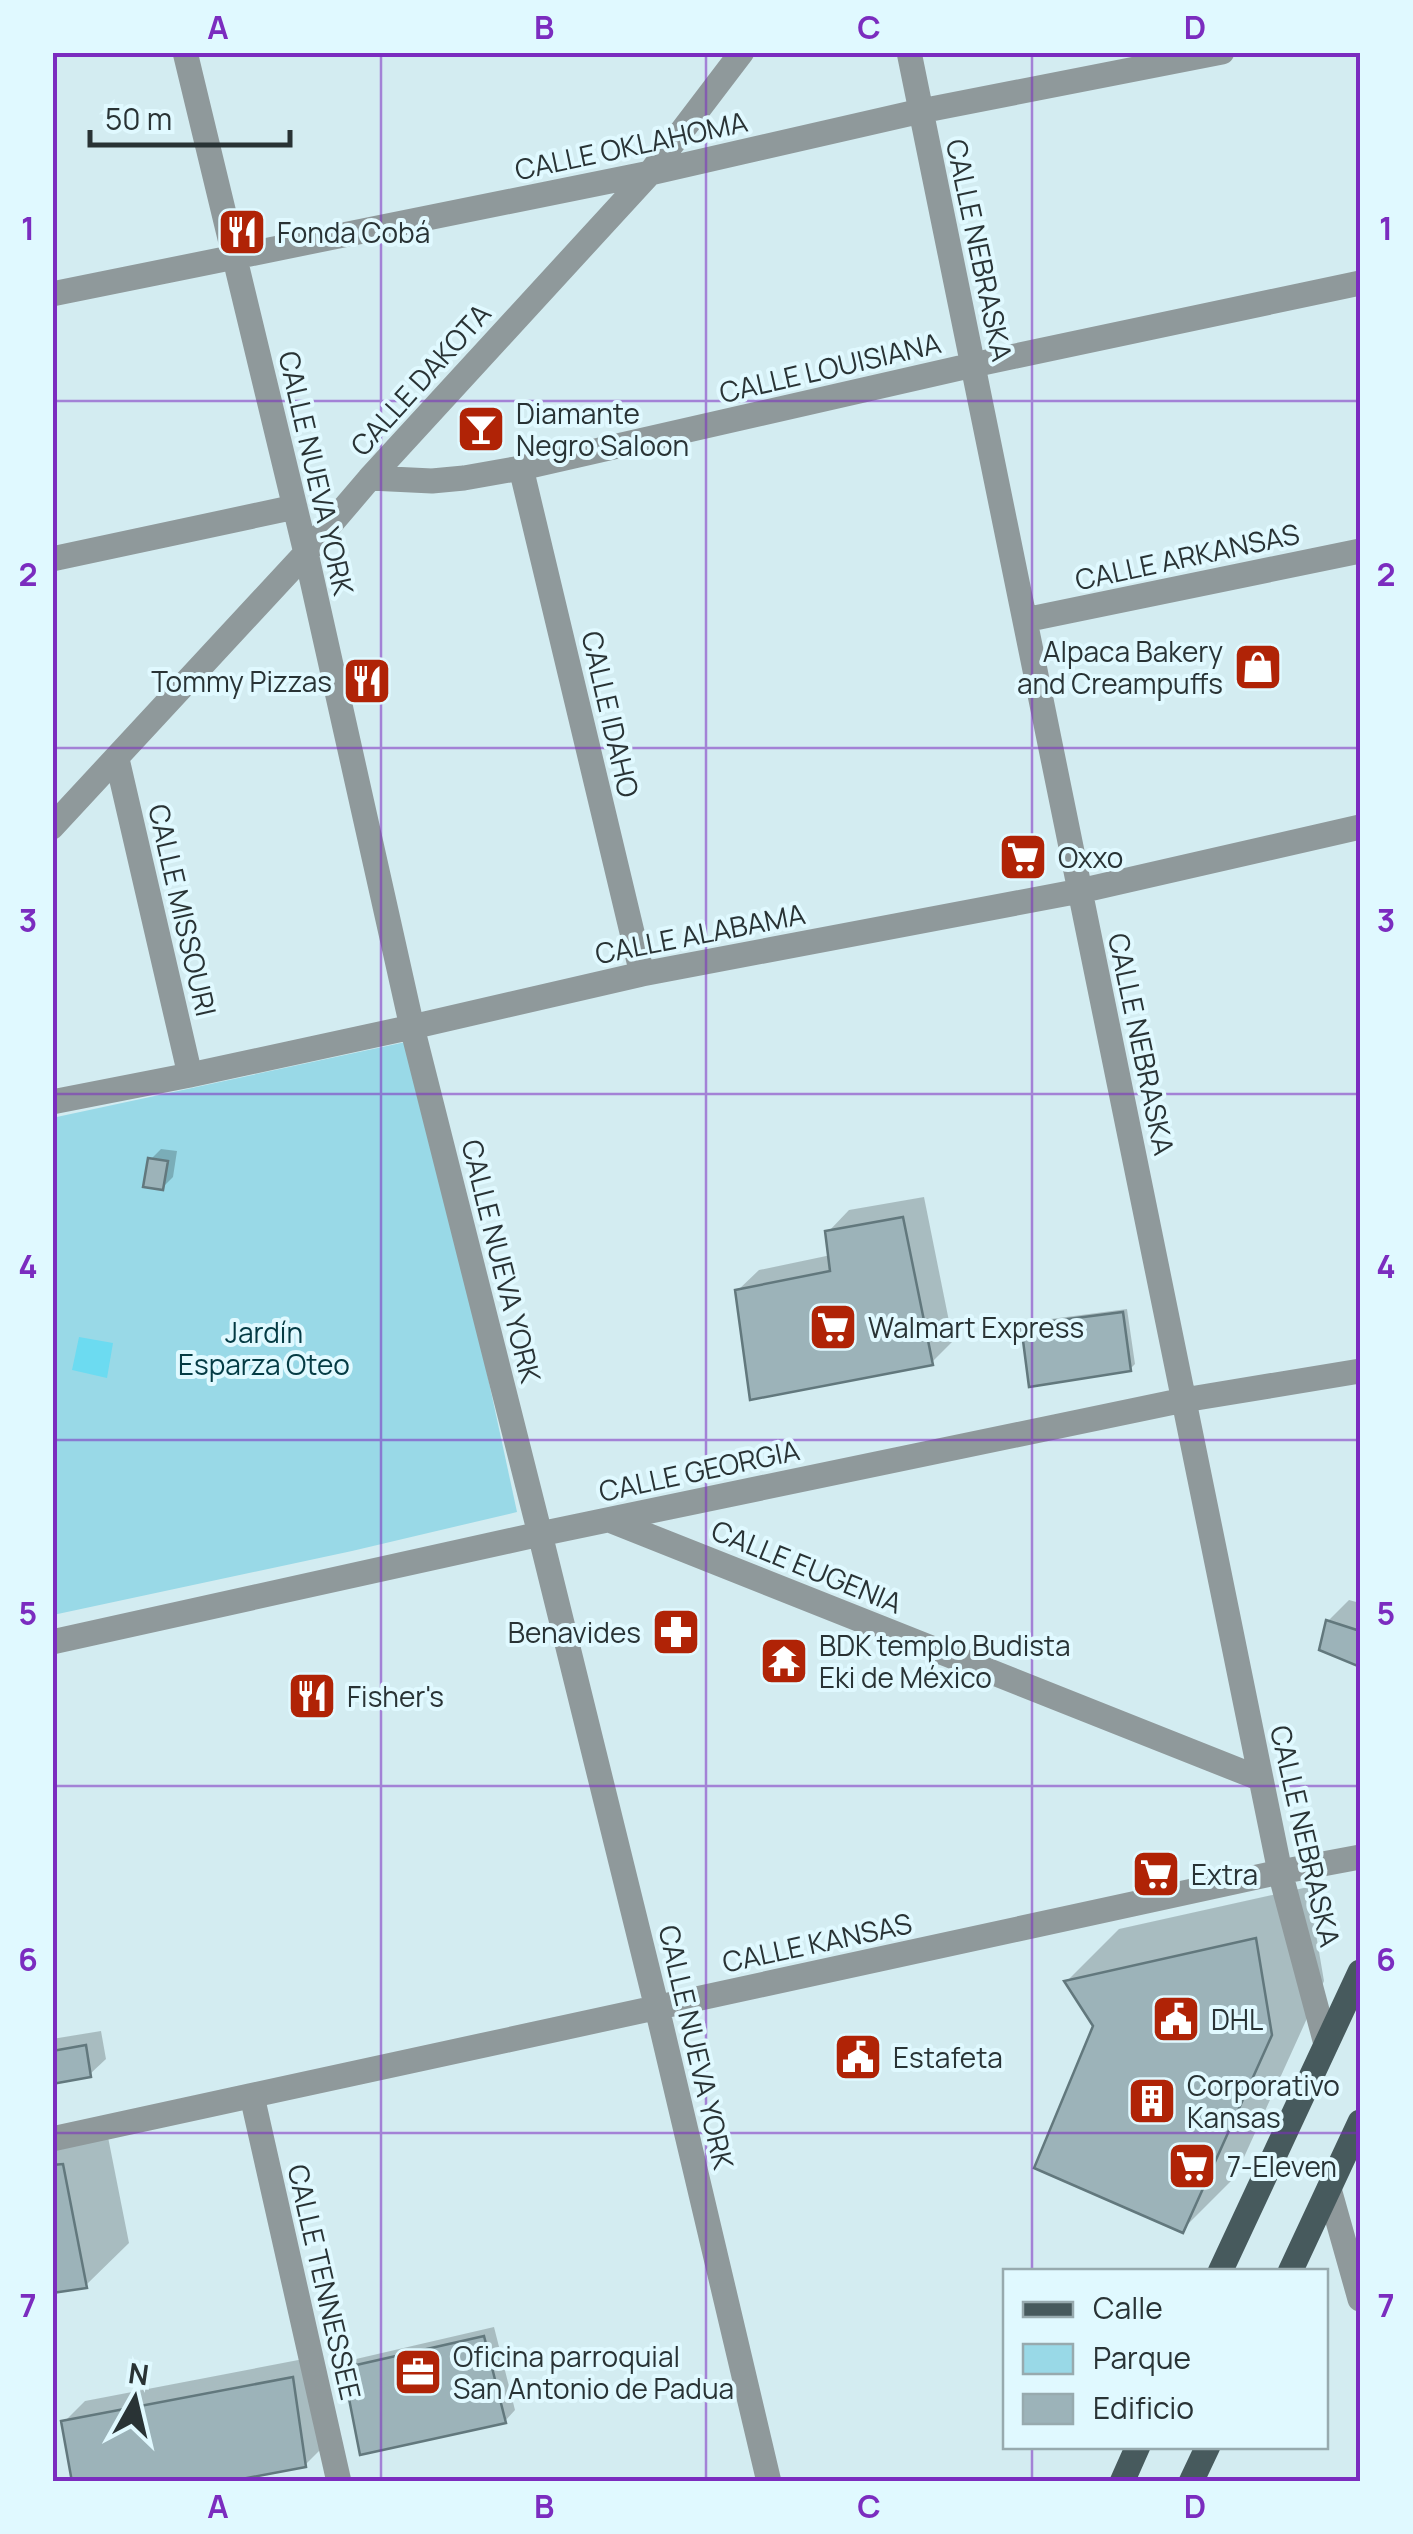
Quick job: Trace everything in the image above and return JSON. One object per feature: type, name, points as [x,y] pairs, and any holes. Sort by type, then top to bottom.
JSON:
[{"type":"main road","points":[[1221,2269],[1360,1972]]},
{"type":"main road","points":[[1291,2269],[1360,2122]]},
{"type":"main road","points":[[1122,2482],[1137,2449]]},
{"type":"main road","points":[[1191,2482],[1207,2449]]},
{"type":"street","name":"CALLE NUEVA YORK","points":[[185,52],[306,553],[412,1027],[658,2008],[769,2482]]},
{"type":"street","name":"CALLE DAKOTA","points":[[52,828],[650,173],[742,52]]},
{"type":"street","name":"CALLE NEBRASKA","points":[[909,52],[1280,1872],[1326,2044]]},
{"type":"street","name":"CALLE OKLAHOMA","points":[[52,294],[650,173],[920,111],[1222,52]]},
{"type":"street","name":"CALLE LOUISIANA","points":[[370,478],[432,481],[521,468],[1360,282]]},
{"type":"street","name":"CALLE IDAHO","points":[[521,468],[642,974]]},
{"type":"street","points":[[52,559],[295,506]]},
{"type":"street","name":"CALLE ARKANSAS","points":[[1025,620],[1360,552]]},
{"type":"street","name":"CALLE MISSOURI","points":[[117,760],[190,1075]]},
{"type":"street","name":"CALLE ALABAMA","points":[[52,1102],[412,1027],[642,974],[1080,891],[1360,827]]},
{"type":"street","name":"CALLE GEORGIA","points":[[52,1642],[540,1534],[1184,1400],[1360,1371]]},
{"type":"street","name":"CALLE EUGENIA","points":[[610,1520],[1261,1778]]},
{"type":"street","name":"CALLE KANSAS","points":[[52,2139],[1360,1857]]},
{"type":"street","name":"CALLE TENNESSEE","points":[[252,2096],[340,2482]]},
{"type":"street","points":[[1329,2189],[1360,2299]]},
{"type":"green space","name":"Jardín Esparza Oteo","points":[[415,1040],[517,1512],[53,1615],[52,1118]]},
{"type":"shaded area","points":[[79,1337],[113,1343],[107,1378],[72,1370]]},
{"type":"building","points":[[148,1158],[168,1161],[163,1190],[143,1187]]},
{"type":"building","name":"Walmart Express","points":[[903,1217],[933,1365],[750,1400],[735,1290],[830,1271],[825,1231]]},
{"type":"building","points":[[1123,1312],[1131,1371],[1029,1387],[1021,1325]]},
{"type":"building","points":[[1326,1620],[1360,1631],[1360,1667],[1319,1650]]},
{"type":"building","name":"Corporativo Kansas","points":[[1256,1938],[1272,2035],[1183,2233],[1034,2168],[1093,2026],[1064,1981]]},
{"type":"building","points":[[86,2045],[91,2077],[52,2084],[52,2051]]},
{"type":"building","points":[[63,2164],[87,2288],[52,2293],[52,2165]]},
{"type":"building","points":[[484,2336],[506,2423],[360,2455],[343,2368]]},
{"type":"building","points":[[293,2377],[306,2467],[226,2482],[72,2482],[61,2421]]},
{"type":"place","name":"Fonda Cobá","points":[[242,232]]},
{"type":"place","name":"Diamante Negro Saloon","points":[[481,429]]},
{"type":"place","name":"Alpaca Bakery and Creampuffs","points":[[1258,667]]},
{"type":"place","name":"Tommy Pizzas","points":[[367,681]]},
{"type":"place","name":"Oxxo","points":[[1023,857]]},
{"type":"place","name":"Walmart Express","points":[[833,1327]]},
{"type":"place","name":"Benavides","points":[[676,1632]]},
{"type":"place","name":"BDK templo Budista Eki de México","points":[[784,1661]]},
{"type":"place","name":"Fisher's","points":[[312,1696]]},
{"type":"place","name":"Extra","points":[[1156,1874]]},
{"type":"place","name":"DHL","points":[[1176,2019]]},
{"type":"place","name":"Estafeta","points":[[858,2057]]},
{"type":"place","name":"Corporativo Kansas","points":[[1152,2101]]},
{"type":"place","name":"7-Eleven","points":[[1192,2166]]},
{"type":"place","name":"Oficina parroquial San Antonio de Padua","points":[[418,2372]]}]
